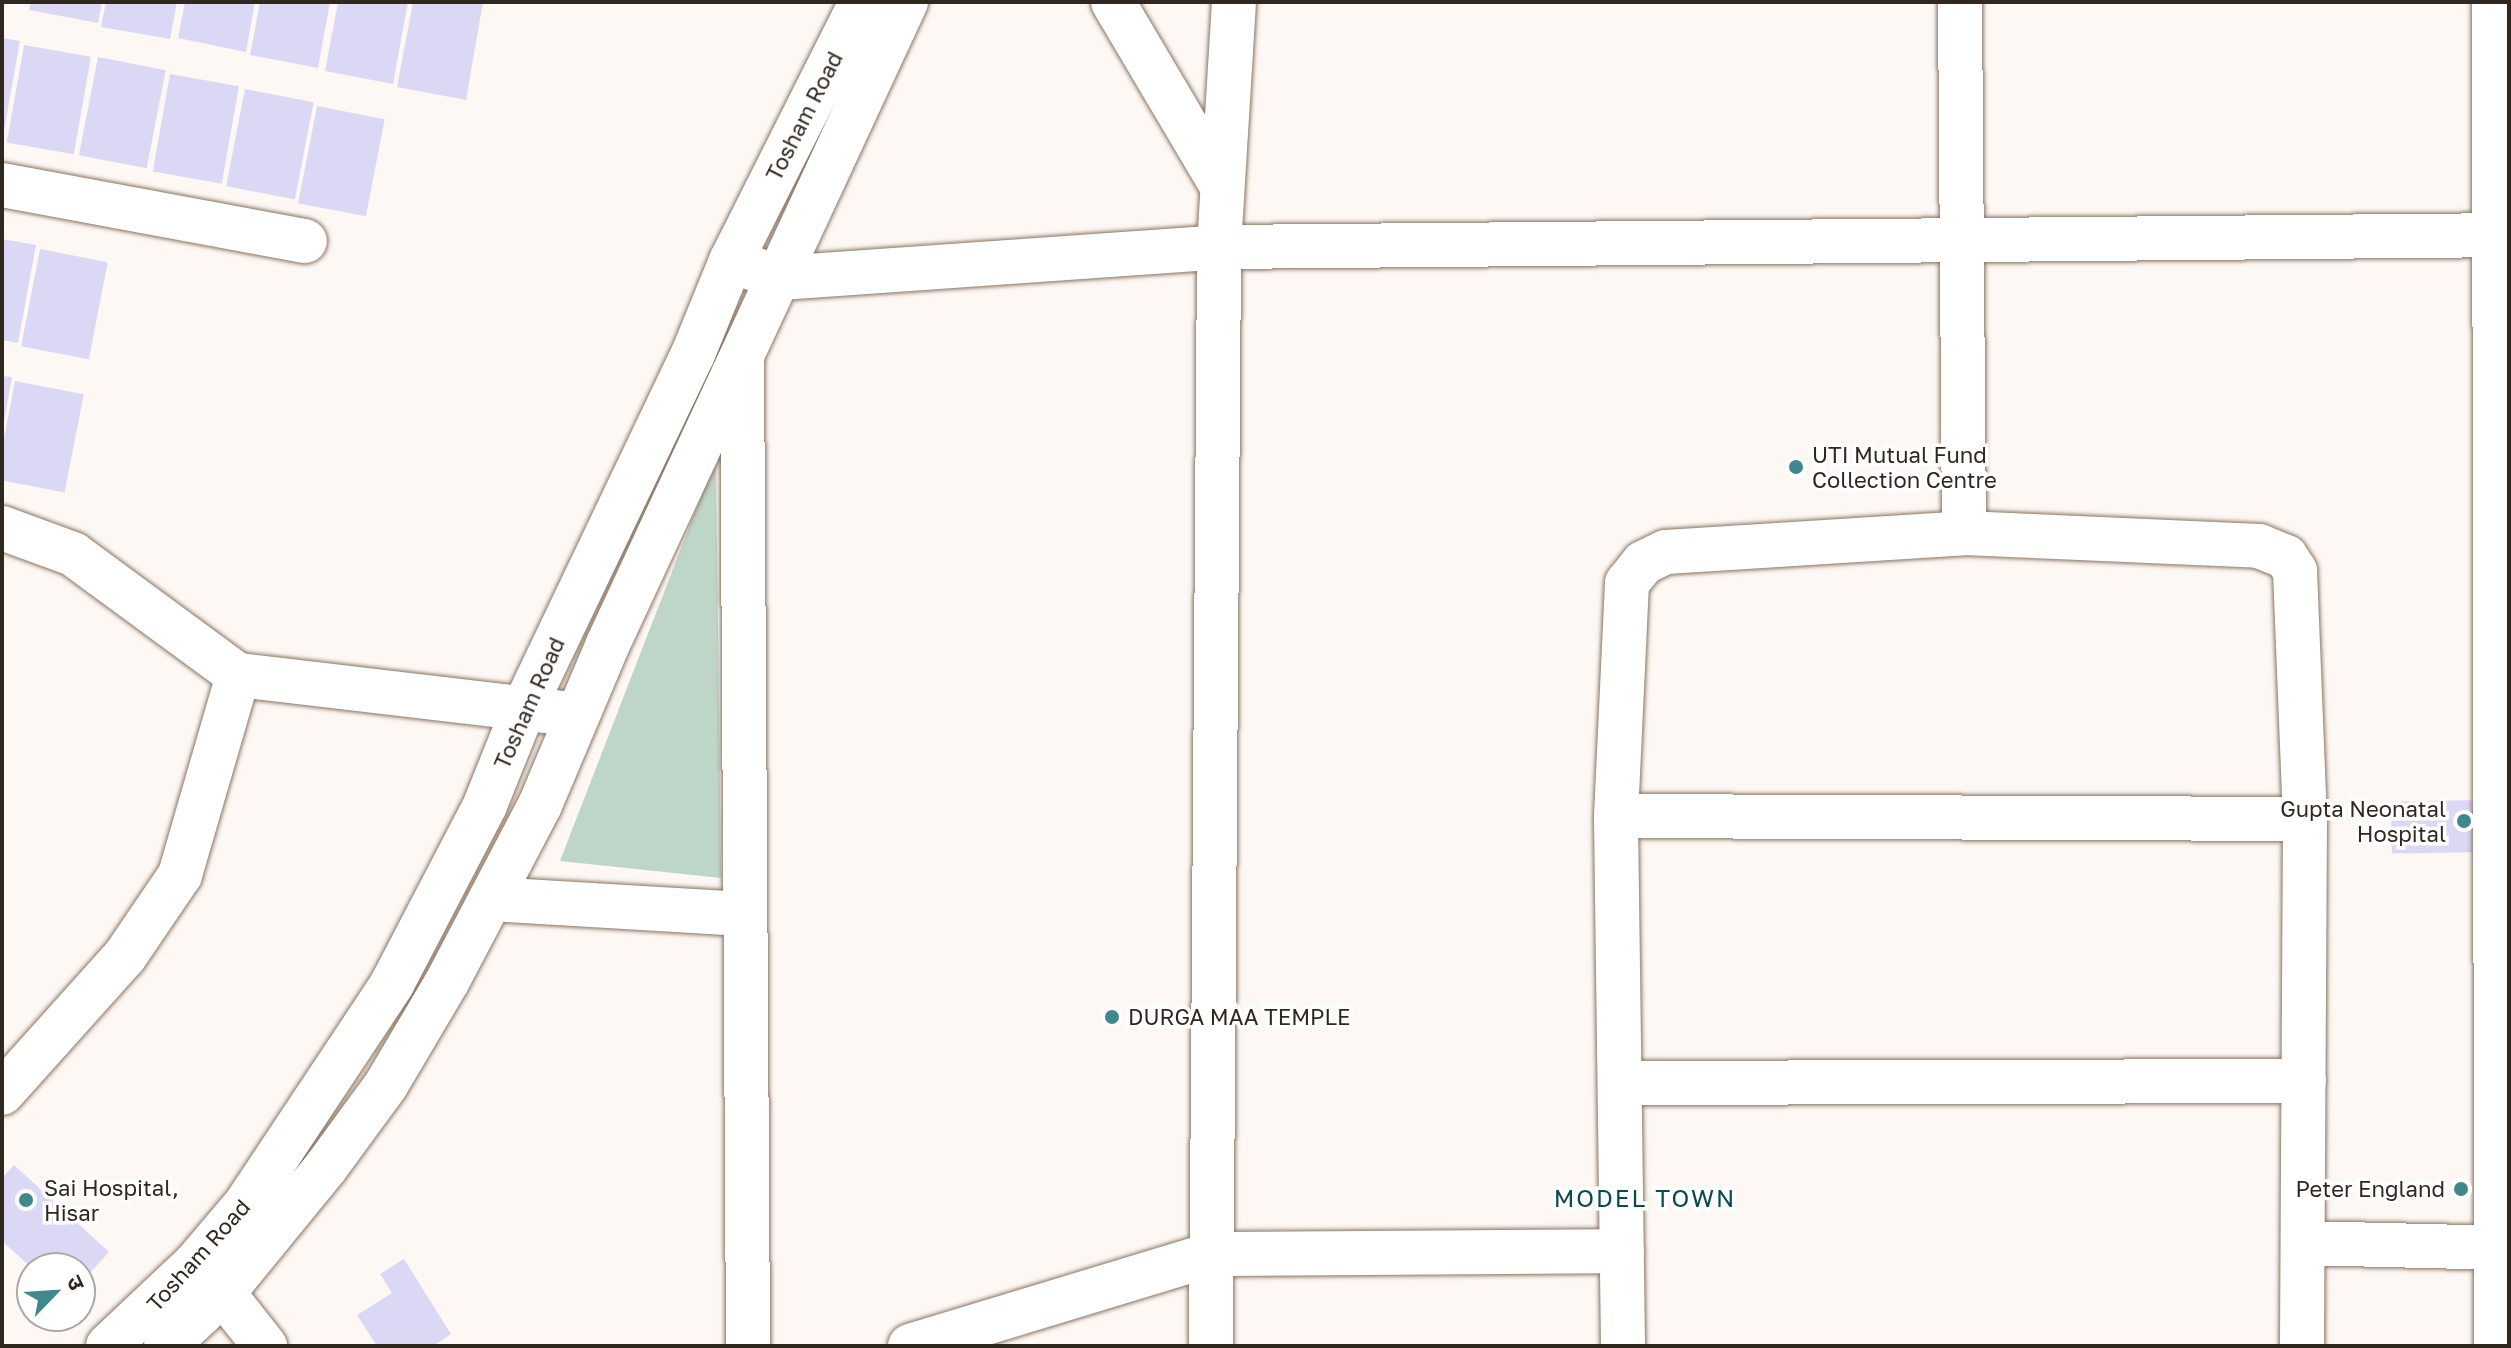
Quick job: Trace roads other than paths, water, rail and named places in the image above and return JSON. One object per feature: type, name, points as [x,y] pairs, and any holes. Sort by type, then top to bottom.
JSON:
[{"type":"street","name":"Tosham Road","points":[[108,1346],[196,1263],[246,1204],[317,1102],[392,984],[454,869],[524,708],[693,354],[731,261],[861,2]]},
{"type":"street","name":"Tosham Road","points":[[166,1346],[223,1293],[386,1085],[491,899],[540,805],[578,715],[906,2]]},
{"type":"street","points":[[1113,2],[1222,186]]},
{"type":"street","points":[[1211,1346],[1219,247],[1234,2]]},
{"type":"street","points":[[1960,2],[1964,533]]},
{"type":"street","points":[[2494,2],[2502,235],[2502,1248],[2496,1346]]},
{"type":"street","points":[[2,185],[305,241]]},
{"type":"street","points":[[731,261],[780,278],[1219,247],[2502,235]]},
{"type":"street","points":[[742,359],[748,1346]]},
{"type":"street","points":[[2,528],[73,554],[238,675],[578,715]]},
{"type":"street","points":[[1623,1346],[1616,816],[1627,583],[1643,563],[1666,552],[1964,533],[2259,546],[2286,557],[2295,571],[2305,819],[2302,1346]]},
{"type":"street","points":[[2,1093],[125,956],[180,875],[238,675]]},
{"type":"street","points":[[1616,816],[2305,819]]},
{"type":"street","points":[[491,899],[743,914]]},
{"type":"street","points":[[1620,1083],[2304,1081]]},
{"type":"street","points":[[2303,1243],[2502,1248]]},
{"type":"street","points":[[910,1346],[1212,1254],[1622,1251]]},
{"type":"street","points":[[223,1293],[265,1346]]},
{"type":"place","name":"UTI Mutual Fund Collection Centre","points":[[1796,467]]},
{"type":"place","name":"Gupta Neonatal Hospital","points":[[2464,821]]},
{"type":"place","name":"DURGA MAA TEMPLE","points":[[1112,1017]]},
{"type":"place","name":"Peter England","points":[[2461,1189]]},
{"type":"place","name":"Sai Hospital, Hisar","points":[[26,1200]]},
{"type":"district","name":"MODEL TOWN","points":[[1645,1198]]}]
